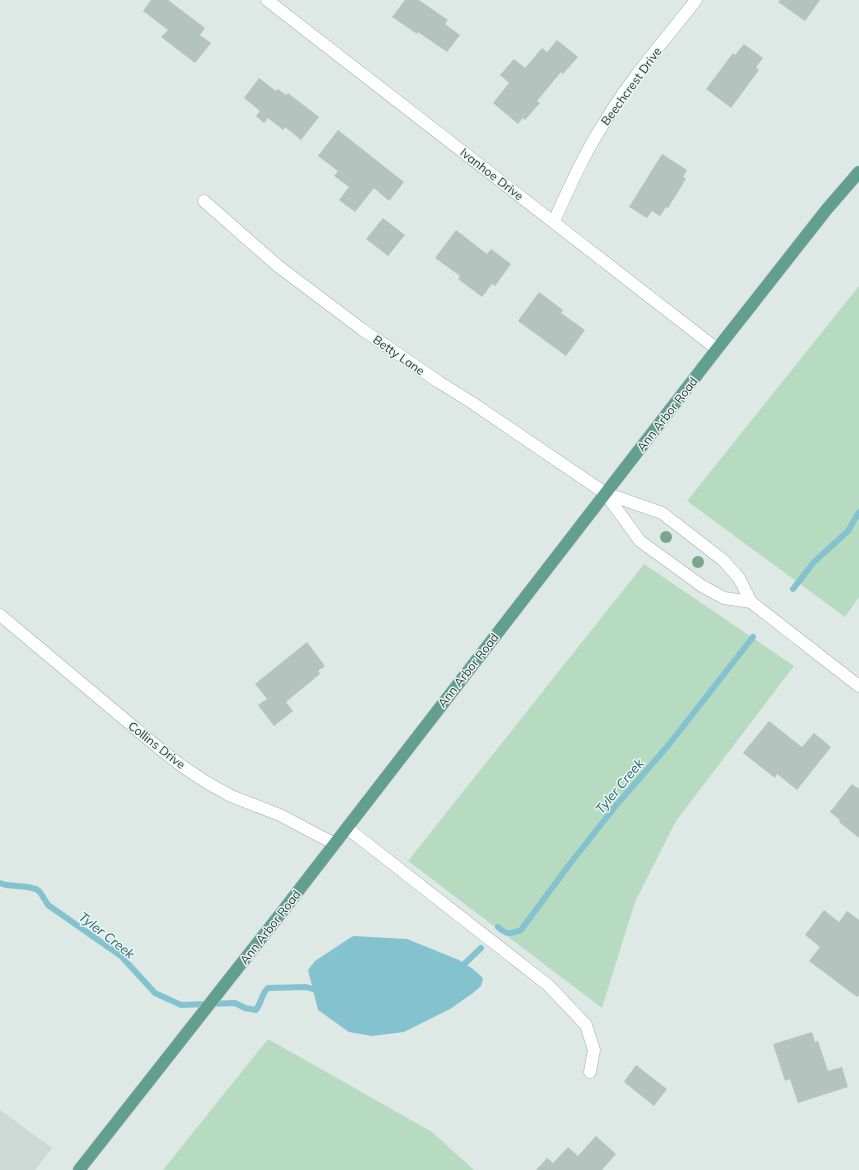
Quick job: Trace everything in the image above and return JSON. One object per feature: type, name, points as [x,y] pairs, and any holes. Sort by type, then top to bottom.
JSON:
[{"type":"main road","name":"Ann Arbor Road","points":[[79,1170],[241,965],[717,349],[827,209],[859,172]]},
{"type":"street","name":"Ivanhoe Drive","points":[[267,0],[554,221],[717,349]]},
{"type":"street","name":"Beechcrest Drive","points":[[554,221],[588,150],[603,123],[620,97],[696,0]]},
{"type":"street","name":"Betty Lane","points":[[204,201],[278,266],[363,330],[432,378],[471,402],[605,493]]},
{"type":"street","points":[[605,493],[640,541],[702,586],[724,598],[752,602]]},
{"type":"street","points":[[605,493],[662,512],[723,560],[739,578],[752,602],[859,686]]},
{"type":"street","name":"Collins Drive","points":[[0,615],[182,766],[231,796],[280,815],[334,844]]},
{"type":"street","points":[[347,828],[548,986],[586,1025],[594,1050],[590,1072]]},
{"type":"shaded area","points":[[0,1110],[52,1148],[35,1170],[0,1170]]},
{"type":"green space","points":[[859,286],[859,597],[845,617],[687,501]]},
{"type":"green space","points":[[644,564],[794,666],[676,821],[635,902],[602,1008],[408,861]]},
{"type":"green space","points":[[268,1039],[432,1132],[474,1170],[163,1170]]},
{"type":"water","points":[[353,936],[407,939],[459,960],[483,978],[481,986],[450,1009],[404,1032],[372,1036],[349,1032],[318,1010],[308,970],[315,961]]},
{"type":"building","points":[[151,0],[168,0],[205,28],[200,35],[211,43],[195,63],[161,37],[168,30],[143,11]]},
{"type":"building","points":[[405,0],[419,0],[448,20],[445,24],[460,35],[447,52],[418,32],[417,34],[392,17]]},
{"type":"building","points":[[780,0],[820,0],[805,21],[778,2]]},
{"type":"building","points":[[557,40],[578,57],[563,74],[561,72],[537,101],[540,103],[525,120],[523,118],[518,124],[493,103],[509,83],[500,75],[514,59],[525,68],[542,48],[547,52]]},
{"type":"building","points":[[744,44],[763,58],[756,67],[759,70],[731,108],[706,89],[733,53],[735,55]]},
{"type":"building","points":[[259,78],[276,91],[278,89],[286,95],[288,93],[319,117],[301,140],[285,127],[283,130],[268,118],[264,123],[256,116],[260,111],[244,98]]},
{"type":"building","points":[[338,130],[404,182],[389,201],[374,188],[355,212],[339,200],[349,187],[334,176],[338,171],[318,156]]},
{"type":"building","points":[[662,154],[687,170],[683,177],[686,179],[668,208],[666,207],[660,216],[652,211],[647,218],[629,207]]},
{"type":"building","points":[[383,218],[405,235],[388,256],[366,239]]},
{"type":"building","points":[[456,230],[487,254],[491,249],[511,264],[495,286],[492,284],[482,297],[458,279],[460,276],[435,258]]},
{"type":"building","points":[[539,292],[563,310],[561,313],[585,330],[566,356],[518,321]]},
{"type":"building","points":[[307,642],[325,666],[318,671],[320,674],[286,702],[293,711],[274,726],[258,705],[267,699],[255,684]]},
{"type":"building","points":[[769,721],[802,747],[814,733],[831,747],[797,790],[777,774],[775,778],[743,753]]},
{"type":"building","points":[[852,784],[859,789],[859,838],[839,822],[840,820],[830,812]]},
{"type":"building","points":[[824,910],[839,922],[847,911],[859,920],[859,995],[857,997],[809,961],[820,947],[805,935]]},
{"type":"building","points":[[812,1032],[815,1042],[818,1041],[828,1071],[842,1067],[848,1087],[798,1103],[790,1079],[785,1081],[773,1044]]},
{"type":"building","points":[[636,1065],[667,1089],[654,1106],[624,1082]]},
{"type":"building","points":[[596,1136],[616,1154],[602,1170],[536,1170],[547,1158],[553,1163],[568,1147],[578,1156]]},
{"type":"waterway","name":"Tyler Creek","points":[[793,589],[814,562],[848,531],[859,512]]},
{"type":"waterway","name":"Tyler Creek","points":[[498,927],[506,933],[521,930],[569,865],[618,803],[667,747],[753,637]]},
{"type":"waterway","name":"Tyler Creek","points":[[0,883],[36,889],[40,892],[48,905],[121,956],[155,993],[181,1005],[235,1003],[245,1008],[256,1010],[268,988],[306,987],[319,991]]},
{"type":"waterway","name":"Tyler Creek","points":[[459,969],[481,948]]}]
